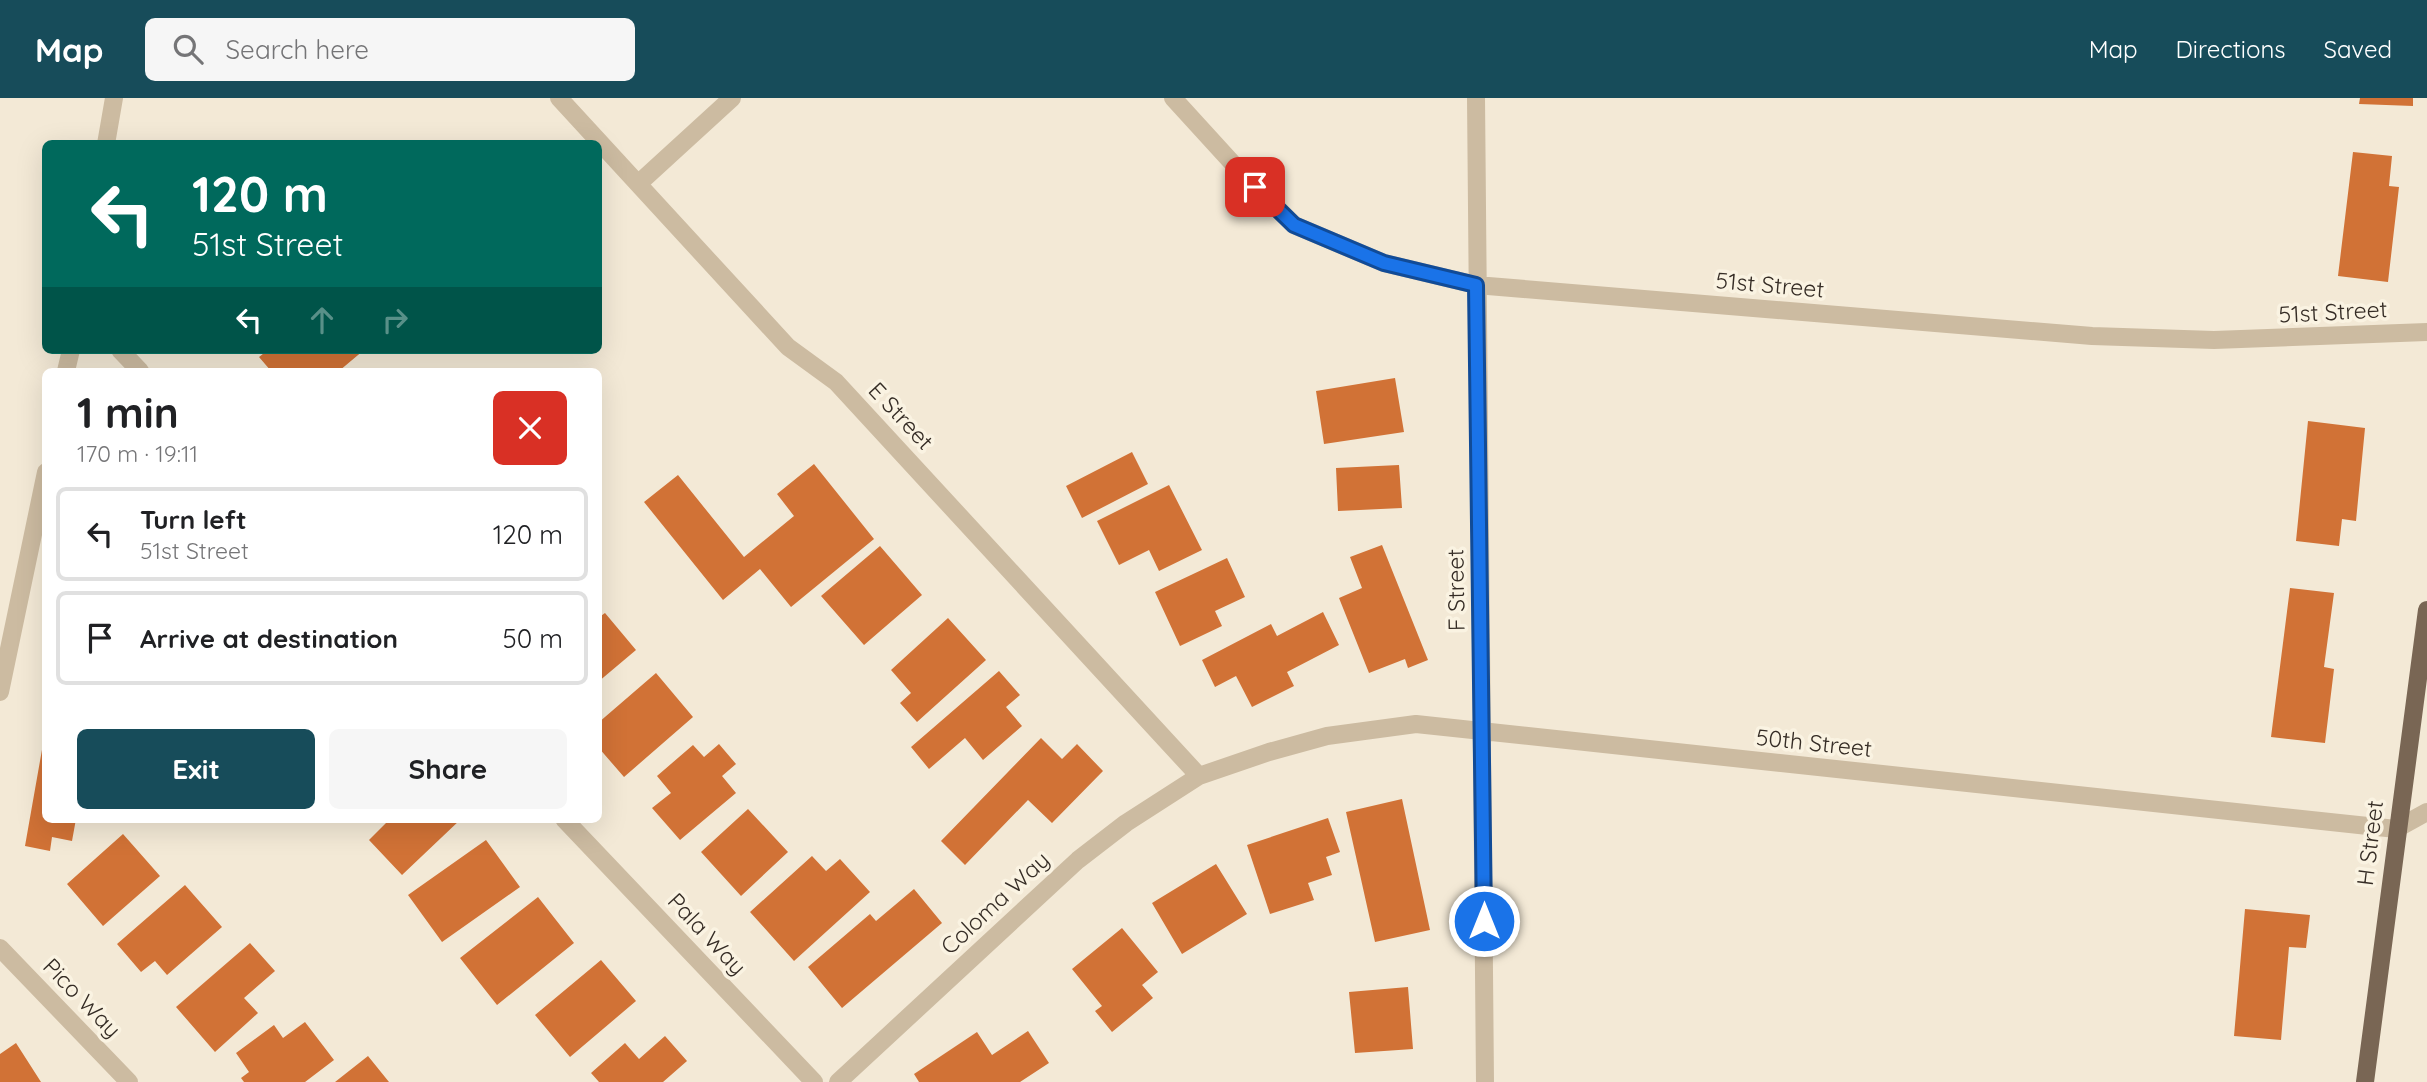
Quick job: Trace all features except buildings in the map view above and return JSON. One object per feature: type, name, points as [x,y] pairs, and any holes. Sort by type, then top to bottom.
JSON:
[{"type":"main road","name":"H Street","points":[[2365,1082],[2396,829],[2427,610]]},
{"type":"street","points":[[107,140],[114,98]]},
{"type":"street","name":"E Street","points":[[559,98],[598,140]]},
{"type":"street","points":[[638,184],[732,98]]},
{"type":"street","name":"51st Street","points":[[1173,98],[1294,225],[1384,263],[1476,285],[2092,336],[2214,340],[2427,332]]},
{"type":"street","name":"F Street","points":[[1476,98],[1485,1082]]},
{"type":"street","name":"E Street","points":[[602,145],[788,347],[836,382],[1199,776]]},
{"type":"street","points":[[124,354],[137,368]]},
{"type":"street","points":[[0,692],[42,491]]},
{"type":"street","name":"50th Street","points":[[1199,776],[1327,736],[1416,724],[2396,829]]},
{"type":"street","name":"Coloma Way","points":[[838,1082],[1078,860],[1126,823],[1199,776]]},
{"type":"street","points":[[2396,829],[2427,812]]},
{"type":"street","name":"Pala Way","points":[[569,823],[814,1082]]},
{"type":"street","name":"Pico Way","points":[[0,948],[129,1082]]},
{"type":"route","points":[[1255,187],[1294,225],[1384,263],[1476,285],[1484,921]]}]
